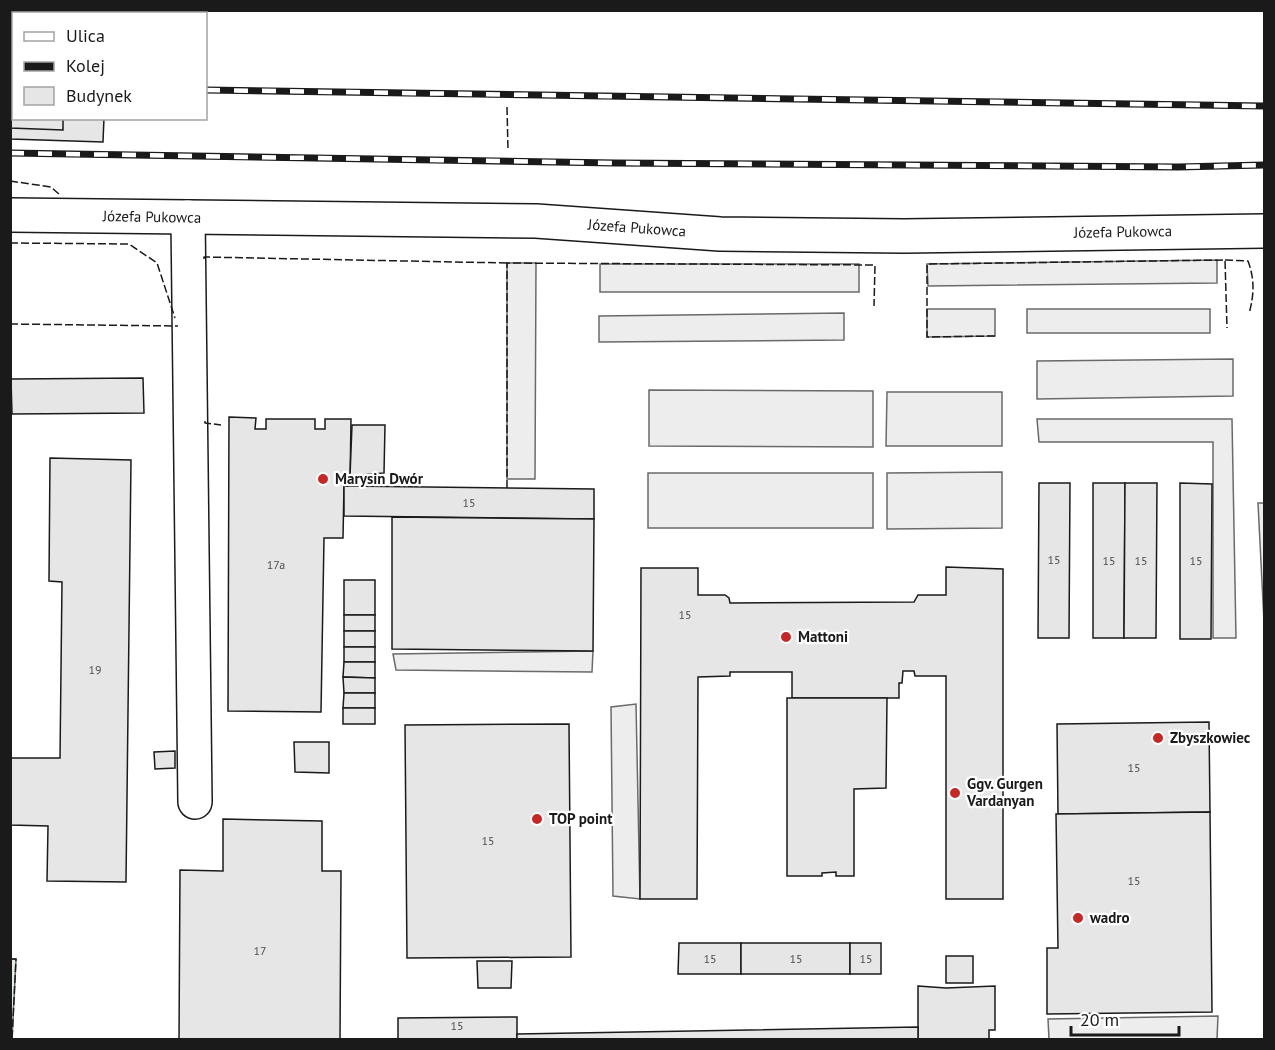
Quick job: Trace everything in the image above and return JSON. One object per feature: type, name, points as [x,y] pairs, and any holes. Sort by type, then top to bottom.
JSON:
[{"type":"street","name":"Józefa Pukowca","points":[[10,215],[536,221],[720,234],[904,236],[1264,231]]},
{"type":"street","points":[[188,218],[195,802]]},
{"type":"green space","points":[[11,959],[16,959],[12,1040],[10,1039]]},
{"type":"shaded area","points":[[1217,260],[1217,283],[928,286],[927,264]]},
{"type":"shaded area","points":[[507,263],[536,263],[535,479],[507,479]]},
{"type":"shaded area","points":[[600,264],[859,264],[859,292],[600,292]]},
{"type":"shaded area","points":[[927,309],[995,309],[995,336],[927,337]]},
{"type":"shaded area","points":[[1027,309],[1210,309],[1210,333],[1027,333]]},
{"type":"shaded area","points":[[844,313],[844,340],[599,342],[599,316]]},
{"type":"shaded area","points":[[1233,359],[1233,396],[1037,399],[1037,361]]},
{"type":"shaded area","points":[[649,390],[873,391],[873,447],[649,446]]},
{"type":"shaded area","points":[[887,392],[1002,392],[1002,446],[886,446]]},
{"type":"shaded area","points":[[1037,419],[1232,419],[1236,638],[1213,638],[1213,442],[1039,442]]},
{"type":"shaded area","points":[[1002,472],[1002,528],[887,529],[887,473]]},
{"type":"shaded area","points":[[648,473],[873,473],[873,528],[648,528]]},
{"type":"shaded area","points":[[1258,503],[1264,503],[1264,622]]},
{"type":"shaded area","points":[[593,651],[592,672],[396,670],[393,654]]},
{"type":"shaded area","points":[[636,704],[640,899],[613,896],[611,707]]},
{"type":"shaded area","points":[[1218,1016],[1217,1039],[1049,1039],[1048,1019]]},
{"type":"building","points":[[10,102],[12,102],[12,120],[104,120],[103,142],[10,139]]},
{"type":"building","points":[[10,110],[12,110],[12,120],[63,120],[63,130],[10,128]]},
{"type":"building","points":[[143,378],[144,413],[12,414],[11,379]]},
{"type":"building","points":[[229,417],[256,418],[255,429],[266,429],[266,419],[315,419],[315,429],[325,429],[325,419],[351,419],[350,486],[344,486],[343,538],[324,538],[321,712],[228,711]]},
{"type":"building","points":[[352,425],[385,425],[384,473],[350,476]]},
{"type":"building","points":[[50,458],[131,460],[126,882],[47,881],[48,826],[10,825],[10,758],[60,758],[62,582],[49,581]]},
{"type":"building","points":[[1039,483],[1070,483],[1069,638],[1038,638]]},
{"type":"building","points":[[1093,483],[1125,483],[1124,638],[1093,638]]},
{"type":"building","points":[[1125,483],[1157,483],[1156,638],[1124,638]]},
{"type":"building","points":[[1180,483],[1212,484],[1211,639],[1180,639]]},
{"type":"building","points":[[344,486],[594,489],[594,519],[344,516]]},
{"type":"building","points":[[392,517],[594,519],[593,651],[392,649]]},
{"type":"building","points":[[946,567],[1003,569],[1003,899],[946,899],[946,676],[915,676],[914,671],[903,671],[902,683],[899,683],[899,698],[792,698],[792,672],[730,672],[730,676],[698,677],[697,899],[640,899],[641,568],[698,568],[698,595],[725,595],[729,598],[730,603],[914,602],[918,595],[946,595]]},
{"type":"building","points":[[344,580],[375,580],[375,615],[344,615]]},
{"type":"building","points":[[344,615],[375,615],[375,631],[344,631]]},
{"type":"building","points":[[344,631],[375,631],[375,647],[344,647]]},
{"type":"building","points":[[344,647],[375,647],[375,662],[344,662]]},
{"type":"building","points":[[344,662],[375,662],[375,678],[343,677]]},
{"type":"building","points":[[343,677],[375,678],[375,693],[344,693]]},
{"type":"building","points":[[344,693],[375,693],[375,708],[343,708]]},
{"type":"building","points":[[787,698],[887,698],[886,788],[854,789],[854,876],[836,876],[836,872],[822,873],[822,876],[787,876]]},
{"type":"building","points":[[343,708],[375,708],[375,724],[343,724]]},
{"type":"building","points":[[1209,722],[1210,812],[1058,814],[1057,724]]},
{"type":"building","points":[[569,724],[571,957],[407,958],[405,725]]},
{"type":"building","points":[[294,742],[329,742],[329,773],[295,772]]},
{"type":"building","points":[[175,751],[175,768],[155,769],[154,752]]},
{"type":"building","points":[[1210,812],[1212,1012],[1047,1014],[1047,948],[1058,948],[1056,814]]},
{"type":"building","points":[[223,819],[322,821],[322,871],[341,871],[340,1040],[179,1040],[180,870],[223,871]]},
{"type":"building","points":[[679,943],[741,943],[741,974],[678,974]]},
{"type":"building","points":[[741,943],[850,943],[850,974],[741,974]]},
{"type":"building","points":[[850,943],[881,943],[881,974],[850,974]]},
{"type":"building","points":[[946,956],[973,956],[973,983],[946,983]]},
{"type":"building","points":[[477,961],[512,961],[511,988],[478,988]]},
{"type":"building","points":[[918,986],[946,988],[995,986],[995,1030],[989,1030],[989,1040],[918,1040]]},
{"type":"building","points":[[517,1017],[517,1040],[398,1040],[398,1018]]},
{"type":"building","points":[[918,1027],[918,1040],[517,1040],[517,1034]]},
{"type":"railway","points":[[207,90],[1264,106]]},
{"type":"railway","points":[[10,153],[615,163],[1178,167],[1264,165]]},
{"type":"fence","points":[[507,107],[508,150]]},
{"type":"fence","points":[[10,181],[51,187],[60,195]]},
{"type":"fence","points":[[10,243],[129,244],[157,263],[175,318]]},
{"type":"fence","points":[[204,259],[204,257],[507,263]]},
{"type":"fence","points":[[1225,260],[1248,261],[1253,288],[1249,314]]},
{"type":"fence","points":[[995,336],[927,337],[927,264],[1225,260],[1227,328]]},
{"type":"fence","points":[[507,488],[507,263],[875,265],[874,306]]},
{"type":"fence","points":[[10,324],[178,326]]},
{"type":"fence","points":[[205,421],[205,423],[221,425]]},
{"type":"fence","points":[[10,959],[16,959],[12,1040]]},
{"type":"place","name":"Marysin Dwór","points":[[323,479]]},
{"type":"place","name":"Mattoni","points":[[786,637]]},
{"type":"place","name":"Zbyszkowiec","points":[[1158,738]]},
{"type":"place","name":"Ggv. Gurgen Vardanyan","points":[[955,793]]},
{"type":"place","name":"TOP point","points":[[537,819]]},
{"type":"place","name":"wadro","points":[[1078,918]]}]
